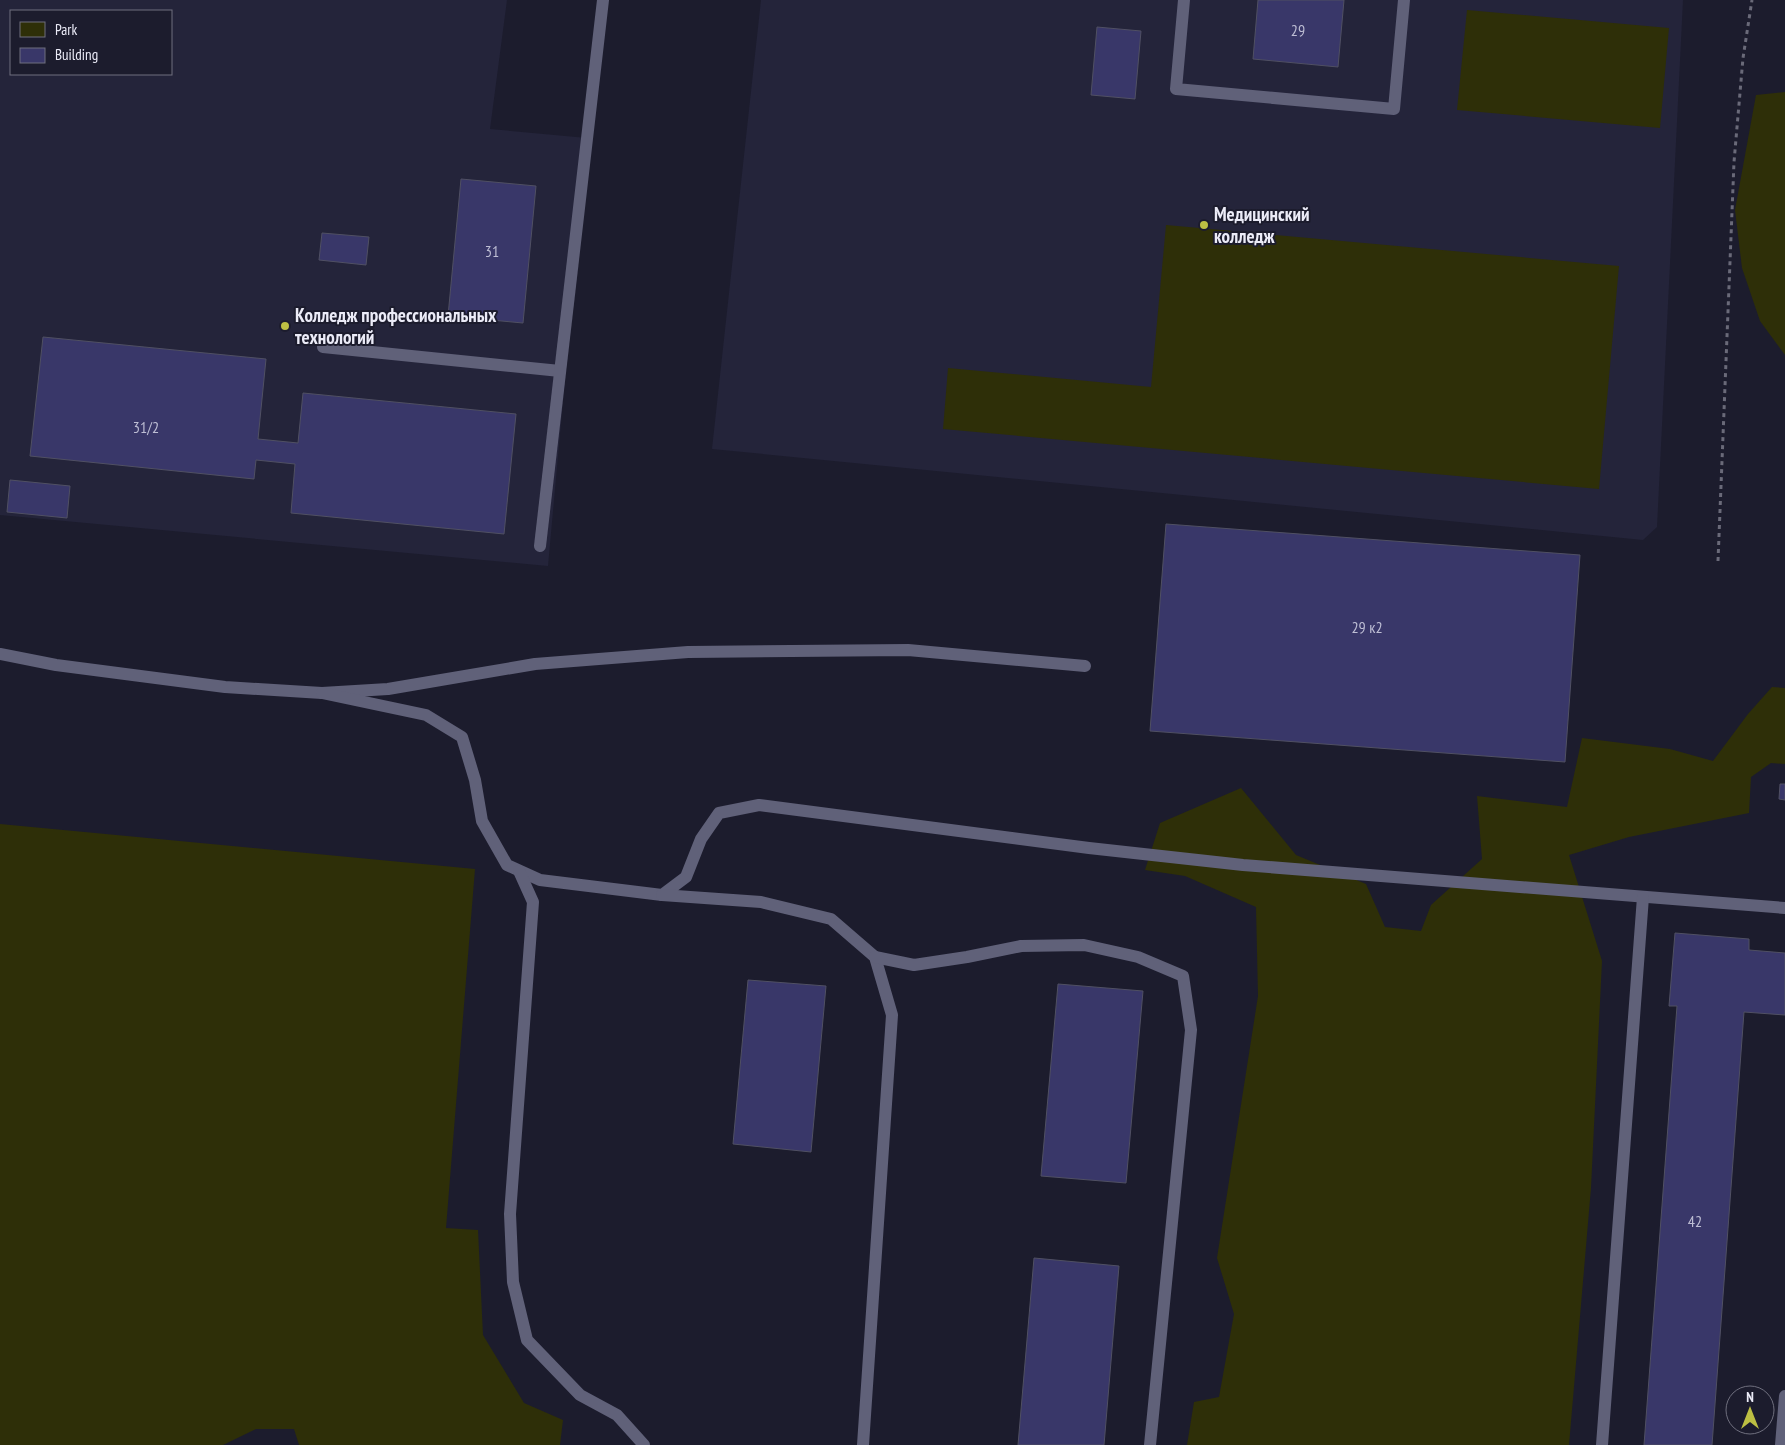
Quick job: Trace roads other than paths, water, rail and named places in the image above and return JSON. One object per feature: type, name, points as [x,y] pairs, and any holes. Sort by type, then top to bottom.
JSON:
[{"type":"lane","points":[[540,546],[603,0]]},
{"type":"lane","points":[[1184,0],[1176,89],[1394,109],[1404,0]]},
{"type":"lane","points":[[323,347],[560,370]]},
{"type":"lane","points":[[0,654],[56,665],[225,686],[322,693],[388,689],[535,664],[688,652],[908,650],[1085,666]]},
{"type":"lane","points":[[322,693],[426,715],[462,737],[475,780],[482,821],[507,865],[540,880],[662,895],[761,902],[831,919],[875,957],[914,965],[1021,946],[1084,944],[1138,957],[1184,976],[1191,1030],[1150,1445]]},
{"type":"lane","points":[[662,895],[686,877],[701,839],[719,813],[759,805],[1089,848],[1224,863],[1785,908]]},
{"type":"lane","points":[[519,871],[533,902],[510,1214],[514,1282],[527,1340],[580,1395],[616,1415],[644,1445]]},
{"type":"lane","points":[[1602,1445],[1643,897]]},
{"type":"lane","points":[[863,1445],[892,1015],[875,957]]},
{"type":"lane","points":[[1781,1445],[1785,1396]]},
{"type":"place","name":"Медицинский колледж","points":[[1204,225]]},
{"type":"place","name":"Колледж профессиональных технологий","points":[[285,326]]}]
